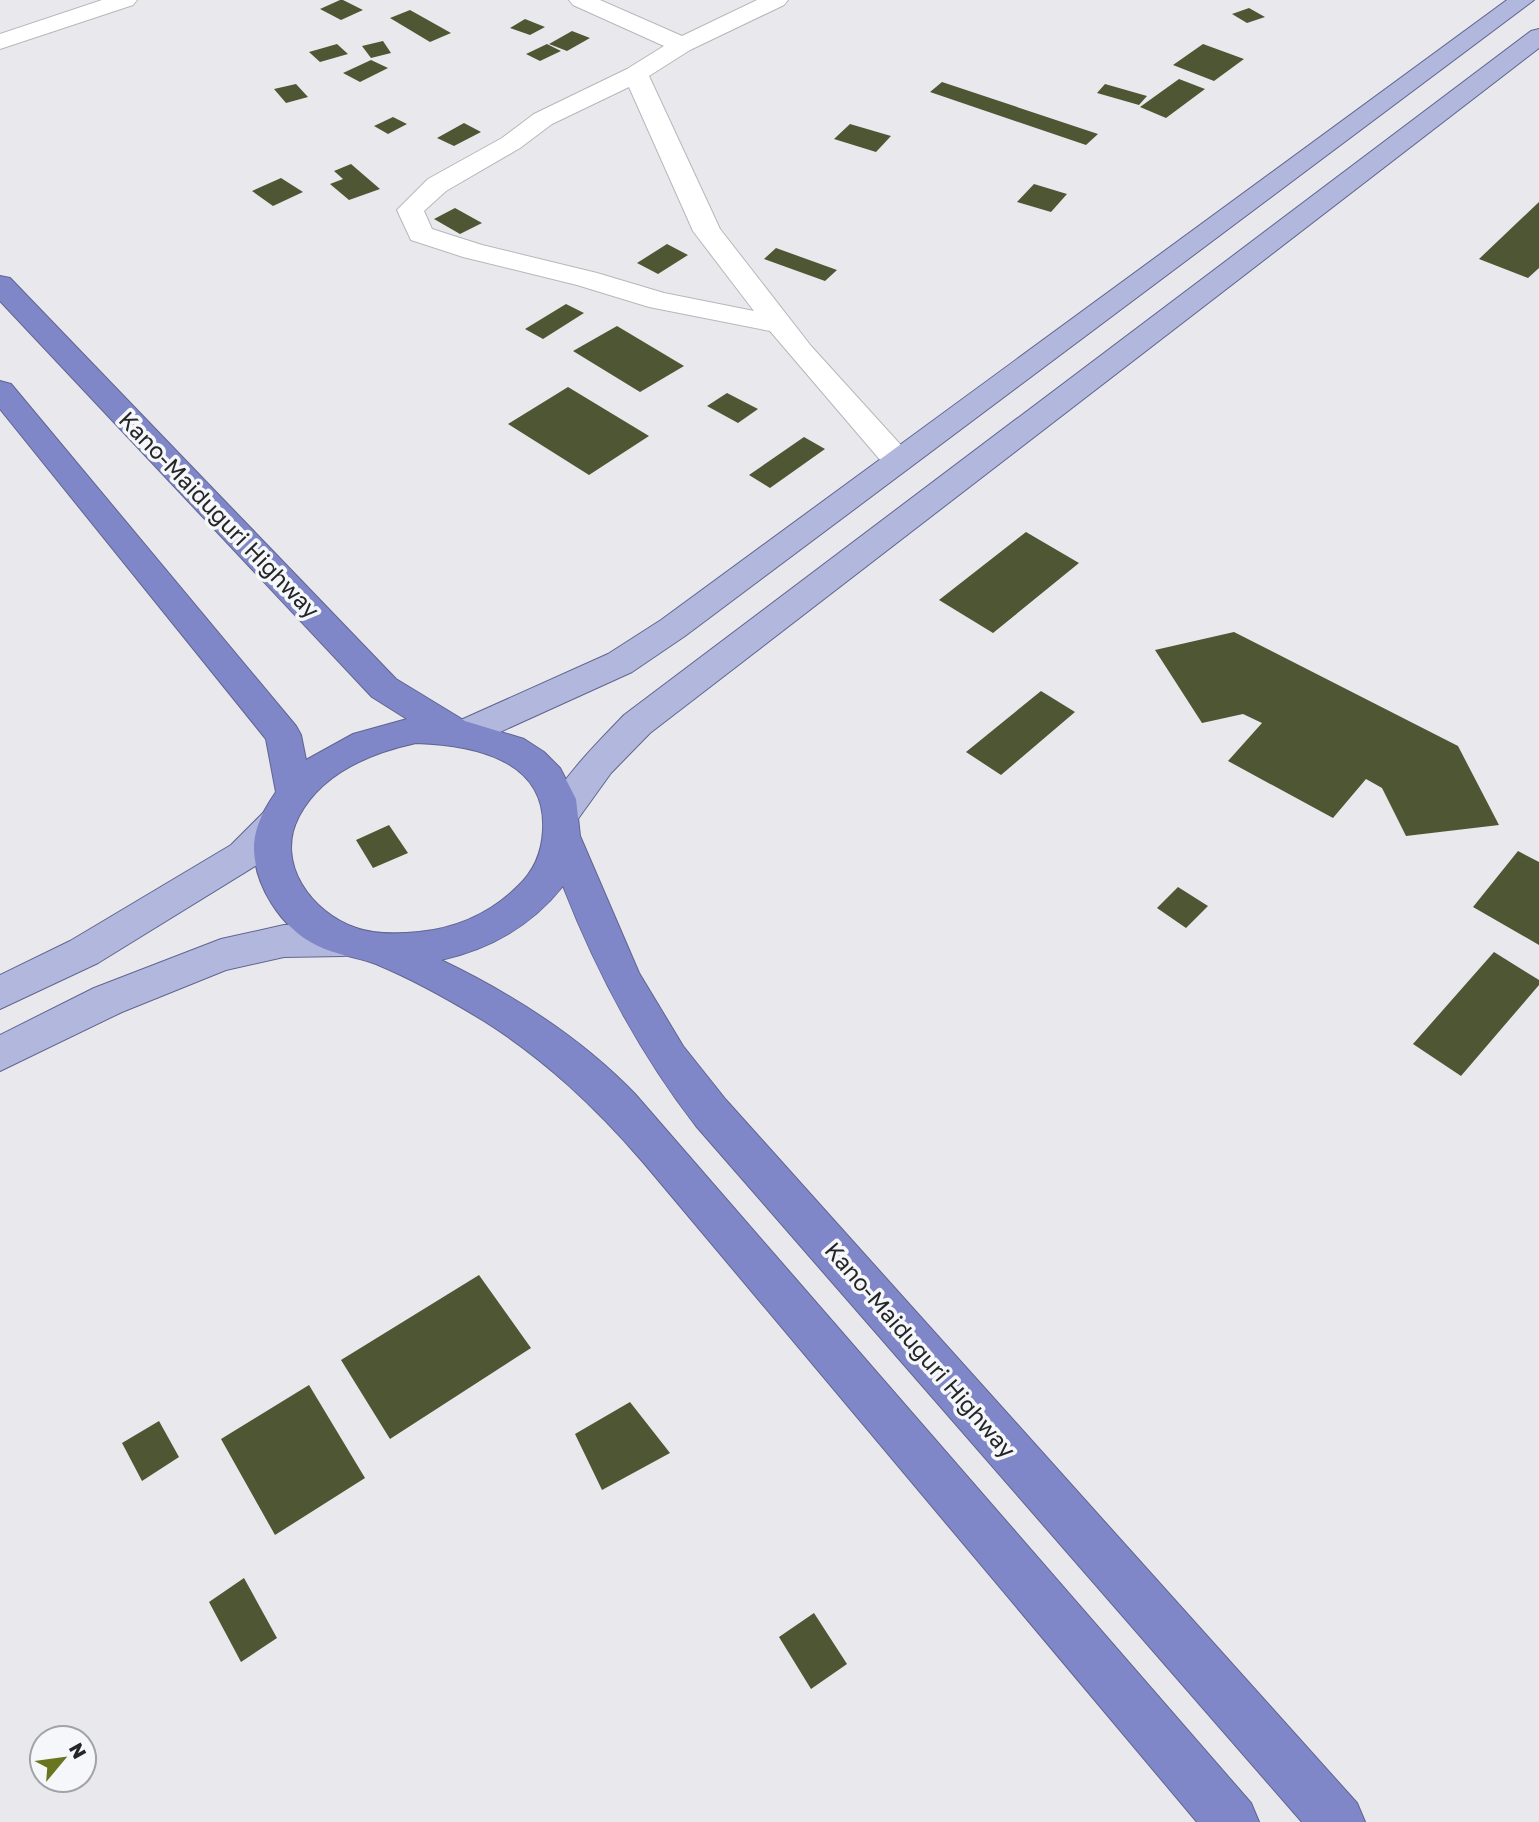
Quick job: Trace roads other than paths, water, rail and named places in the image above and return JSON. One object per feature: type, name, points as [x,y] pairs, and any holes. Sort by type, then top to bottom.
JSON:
[{"type":"highway","name":"Kano-Maiduguri Highway","points":[[0,284],[384,688],[459,731],[501,743],[531,760],[551,784],[562,825],[599,929],[635,1003],[668,1057],[711,1113],[1338,1822]]},
{"type":"highway","points":[[0,390],[283,735],[287,806]]},
{"type":"highway","points":[[459,731],[416,730],[380,737],[346,750],[317,769],[287,806],[272,848],[276,877],[289,903],[312,925],[439,974],[492,1005],[552,1047],[606,1092],[676,1170],[1232,1822]]},
{"type":"highway","points":[[362,944],[431,948],[480,933],[521,908],[550,874],[562,825]]},
{"type":"main road","points":[[459,731],[620,663],[673,628],[1522,0]]},
{"type":"main road","points":[[562,825],[598,764],[637,724],[1539,36]]},
{"type":"main road","points":[[0,993],[84,952],[234,862],[244,855],[287,806]]},
{"type":"main road","points":[[0,1054],[108,1000],[221,955],[284,941],[362,944]]},
{"type":"street","points":[[0,41],[125,0]]},
{"type":"street","points":[[581,0],[682,45]]},
{"type":"street","points":[[776,0],[682,45],[636,74],[542,119],[511,143],[436,185],[410,210],[421,234],[473,251],[587,279],[659,301],[779,324]]},
{"type":"street","points":[[636,74],[707,231],[779,324],[898,461]]}]
